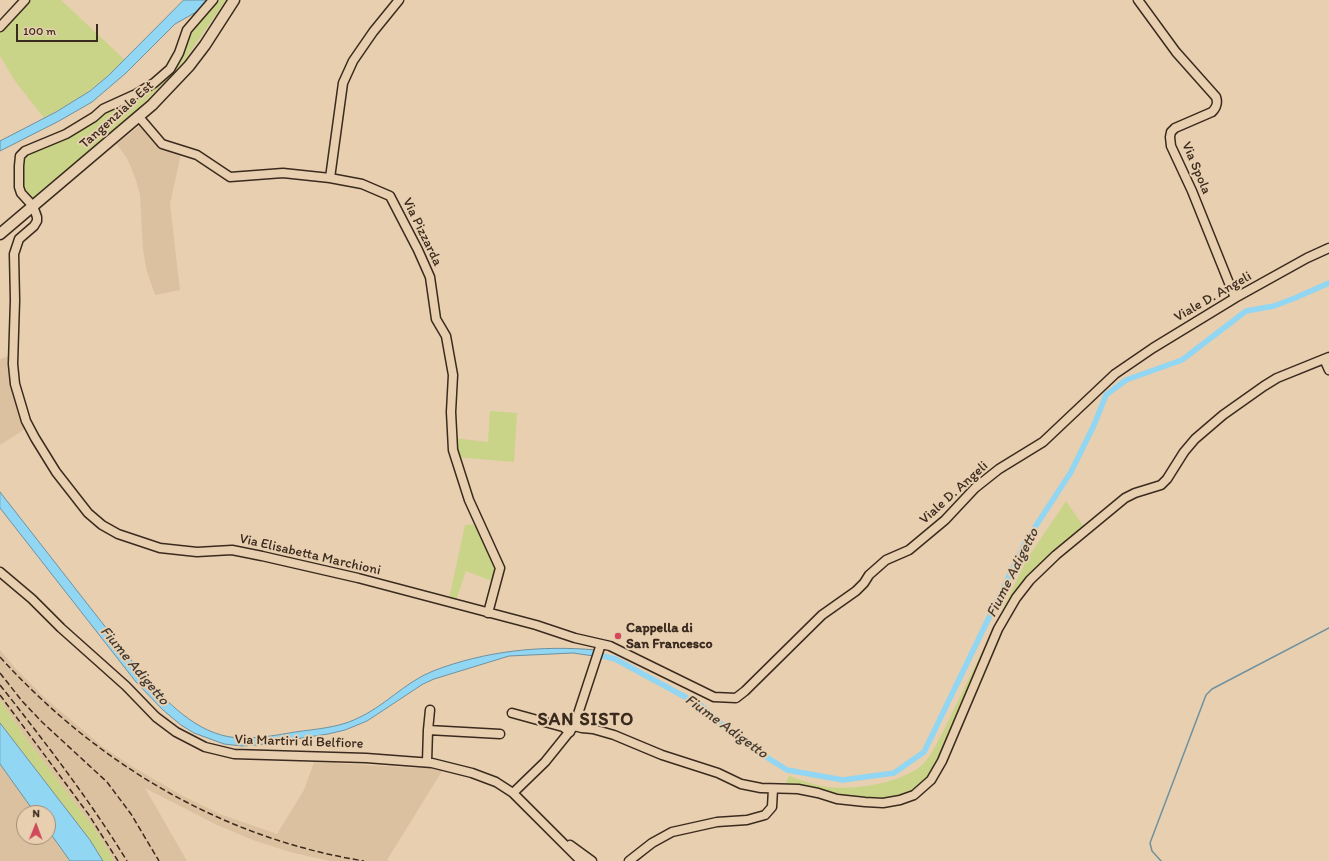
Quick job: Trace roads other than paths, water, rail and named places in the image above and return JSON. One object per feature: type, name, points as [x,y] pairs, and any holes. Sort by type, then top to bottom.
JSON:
[{"type":"main road","name":"Tangenziale Est","points":[[0,234],[139,117],[189,66],[205,45],[234,0]]},
{"type":"street","points":[[0,27],[25,0]]},
{"type":"street","points":[[33,206],[21,193],[19,166],[20,156],[25,151],[66,134],[94,117],[103,109],[136,94],[154,83],[170,69],[179,53],[187,30],[213,0]]},
{"type":"street","points":[[330,178],[343,83],[353,61],[373,32],[399,0]]},
{"type":"street","name":"Via Spola","points":[[1138,0],[1176,52],[1216,97],[1216,108],[1212,112],[1175,128],[1171,132],[1170,137],[1171,146],[1192,191],[1235,298]]},
{"type":"street","name":"Via Pizzarda","points":[[139,117],[162,144],[197,155],[230,177],[283,173],[330,178],[362,184],[390,196],[430,277],[436,319],[446,336],[453,375],[451,412],[453,450],[469,500],[500,568],[488,613]]},
{"type":"street","name":"Via Elisabetta Marchioni","points":[[33,206],[37,221],[34,226],[19,239],[14,254],[15,300],[13,364],[15,384],[26,421],[35,438],[56,472],[88,513],[102,525],[118,534],[160,548],[197,552],[232,550],[358,578],[536,625],[600,647]]},
{"type":"street","name":"Viale D. Angeli","points":[[600,647],[610,646],[714,697],[736,698],[745,691],[822,615],[856,591],[869,575],[886,560],[909,550],[946,520],[975,488],[999,469],[1043,442],[1115,374],[1153,348],[1235,298],[1306,258],[1329,248]]},
{"type":"street","points":[[512,713],[563,728],[593,729],[614,735],[662,755],[718,773],[741,784],[761,788],[798,789],[818,792],[837,799],[865,802],[883,803],[900,800],[914,795],[930,780],[942,761],[998,629],[1016,598],[1030,580],[1056,555],[1125,498],[1135,493],[1161,485],[1167,479],[1195,438],[1223,415],[1264,386],[1277,378],[1326,358],[1329,370]]},
{"type":"street","name":"Via Martiri di Belfiore","points":[[0,572],[32,599],[61,628],[126,686],[156,717],[176,732],[205,747],[234,754],[366,758],[427,762],[472,773],[496,782],[513,794],[580,861]]},
{"type":"street","points":[[513,794],[545,762],[572,729],[600,647]]},
{"type":"street","points":[[427,762],[430,710]]},
{"type":"street","points":[[428,730],[500,734]]},
{"type":"street","points":[[629,861],[652,843],[672,832],[717,822],[747,820],[765,815],[772,807],[773,788]]},
{"type":"street","points":[[563,843],[569,844],[592,861]]},
{"type":"water","points":[[184,0],[208,0],[198,11],[175,24],[126,73],[92,102],[59,121],[0,151],[0,141],[56,112],[90,91],[108,76]]},
{"type":"water","points":[[0,492],[146,679],[166,700],[189,719],[214,733],[228,737],[263,737],[326,728],[349,722],[376,708],[413,681],[433,671],[453,664],[493,654],[555,648],[596,650],[594,656],[573,653],[509,656],[434,679],[423,684],[367,721],[345,730],[257,745],[242,746],[224,744],[194,733],[181,725],[163,710],[136,682],[0,508]]},
{"type":"water","points":[[0,723],[90,840],[103,861],[70,861],[56,841],[56,805],[29,805],[0,764]]},
{"type":"waterway","name":"Fiume Adigetto","points":[[595,654],[615,659],[702,706],[738,739],[787,770],[843,780],[894,773],[924,752],[1026,541],[1071,472],[1094,425],[1106,395],[1126,380],[1182,360],[1246,311],[1274,306],[1329,283]]},
{"type":"waterway","points":[[1161,861],[1152,851],[1150,843],[1206,695],[1212,689],[1329,628]]},
{"type":"railway","points":[[0,657],[37,695],[77,730],[120,762],[164,790],[211,814],[260,834],[311,850],[364,861]]},
{"type":"railway","points":[[0,673],[22,701],[42,722],[107,782],[131,814],[159,861]]},
{"type":"railway","points":[[0,685],[82,793],[127,861]]},
{"type":"railway","points":[[0,695],[89,815],[118,861]]},
{"type":"place","name":"Cappella di San Francesco","points":[[618,636]]},
{"type":"district","name":"SAN SISTO","points":[[586,720]]}]
